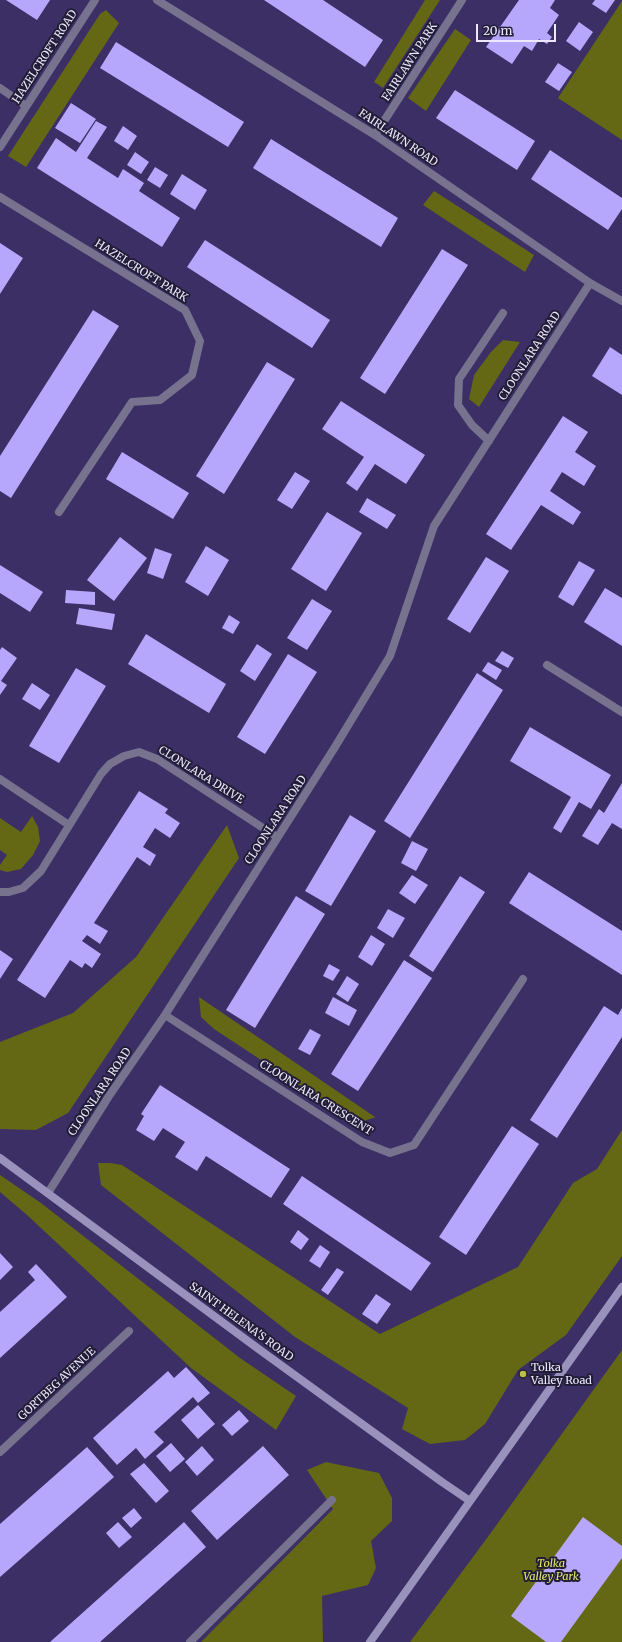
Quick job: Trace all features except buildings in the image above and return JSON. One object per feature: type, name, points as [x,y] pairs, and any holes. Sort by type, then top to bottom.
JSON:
[{"type":"street","name":"HAZELCROFT ROAD","points":[[0,147],[95,0]]},
{"type":"street","name":"FAIRLAWN ROAD","points":[[157,0],[375,135],[590,283],[622,301]]},
{"type":"street","name":"FAIRLAWN PARK","points":[[375,135],[462,0]]},
{"type":"street","points":[[0,88],[26,106]]},
{"type":"street","name":"HAZELCROFT PARK","points":[[0,196],[185,310],[200,341],[192,375],[160,400],[132,402],[59,512]]},
{"type":"street","name":"CLOONLARA ROAD","points":[[48,1193],[109,1096],[166,1015],[277,836],[335,747],[390,656],[434,526],[590,283]]},
{"type":"street","points":[[489,441],[472,425],[458,405],[459,379],[503,313]]},
{"type":"street","points":[[547,665],[622,712]]},
{"type":"street","name":"CLONLARA DRIVE","points":[[0,892],[9,892],[22,888],[41,871],[101,774],[110,764],[124,756],[139,752],[157,759],[277,836]]},
{"type":"street","points":[[0,779],[69,825]]},
{"type":"street","name":"CLOONLARA CRESCENT","points":[[166,1015],[362,1142],[390,1153],[414,1144],[523,979]]},
{"type":"street","name":"SAINT HELENA'S ROAD","points":[[0,1158],[267,1355],[442,1482],[470,1500]]},
{"type":"street","points":[[370,1642],[622,1287]]},
{"type":"street","name":"GORTBEG AVENUE","points":[[0,1452],[129,1331]]},
{"type":"street","points":[[190,1642],[332,1500]]},
{"type":"green space","points":[[425,0],[440,0],[383,88],[374,82]]},
{"type":"green space","points":[[622,1],[622,140],[558,98]]},
{"type":"green space","points":[[106,10],[119,23],[26,167],[8,156],[100,14]]},
{"type":"green space","points":[[455,29],[471,40],[426,111],[408,98]]},
{"type":"green space","points":[[434,191],[534,255],[525,272],[423,205]]},
{"type":"green space","points":[[503,340],[520,342],[479,407],[469,399],[474,375],[491,352]]},
{"type":"green space","points":[[32,816],[38,827],[40,841],[33,855],[21,869],[7,872],[0,870],[0,865],[7,855],[0,850],[0,818],[21,832]]},
{"type":"green space","points":[[227,825],[239,858],[68,1113],[36,1130],[0,1129],[0,1042],[73,1013],[136,957]]},
{"type":"green space","points":[[199,997],[376,1117],[361,1122],[340,1112],[214,1029],[201,1017]]},
{"type":"green space","points":[[622,1130],[622,1256],[566,1335],[518,1370],[485,1424],[465,1440],[430,1444],[402,1429],[408,1408],[295,1337],[101,1185],[98,1163],[122,1165],[380,1334],[518,1267],[573,1183],[597,1169]]},
{"type":"green space","points":[[0,1175],[41,1203],[240,1358],[296,1396],[276,1430],[191,1368],[27,1215],[0,1192]]},
{"type":"green space","name":"Tolka Valley Park","points":[[622,1350],[622,1642],[410,1642],[490,1534]]},
{"type":"green space","points":[[326,1462],[379,1473],[392,1498],[392,1521],[371,1541],[376,1568],[368,1585],[322,1596],[323,1642],[201,1642],[333,1509],[307,1470]]},
{"type":"place","name":"Tolka Valley Road","points":[[523,1374]]}]
